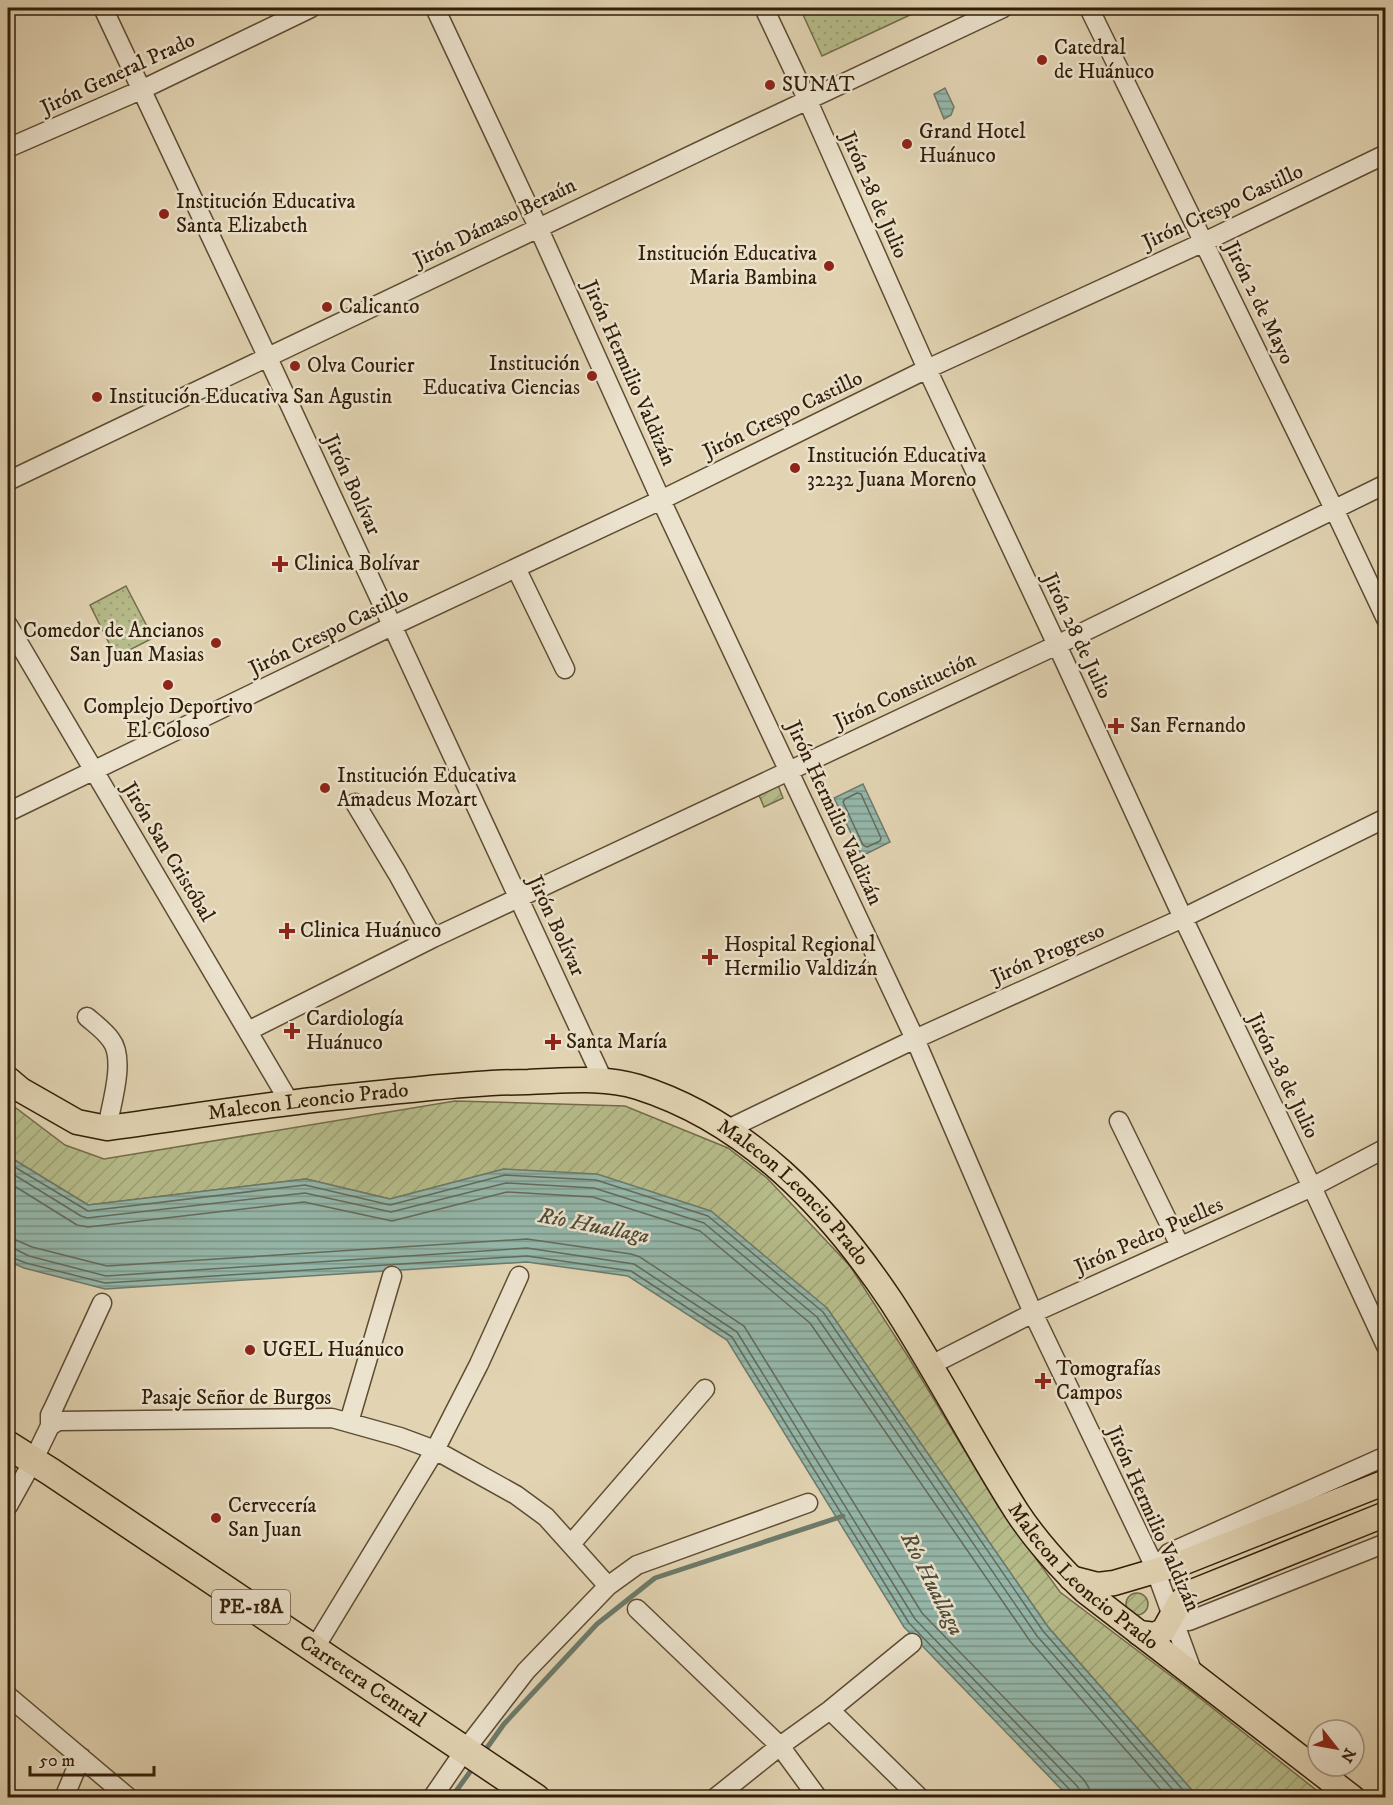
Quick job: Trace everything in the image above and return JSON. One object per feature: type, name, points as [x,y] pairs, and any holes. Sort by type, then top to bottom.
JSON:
[{"type":"highway","name":"Carretera Central","points":[[8,1445],[536,1797]]},
{"type":"main road","name":"Malecon Leoncio Prado","points":[[8,1079],[21,1090],[77,1122],[106,1128],[290,1102],[488,1082],[603,1080],[636,1087],[669,1099],[728,1129],[761,1153],[817,1206],[846,1239],[892,1303],[931,1365],[1018,1514],[1071,1578],[1085,1592],[1353,1797]]},
{"type":"main road","points":[[1071,1578],[1098,1585],[1114,1583],[1182,1563],[1386,1482]]},
{"type":"main road","points":[[1139,1633],[1155,1635],[1164,1630],[1179,1603],[1192,1592],[1386,1514]]},
{"type":"street","name":"Jirón Bolívar","points":[[103,8],[603,1080]]},
{"type":"street","name":"Jirón General Prado","points":[[8,148],[141,90],[311,8]]},
{"type":"street","name":"Jirón Hermilio Valdizán","points":[[435,8],[538,227],[661,500],[915,1039],[1033,1313],[1155,1571],[1194,1676]]},
{"type":"street","name":"Jirón 28 de Julio","points":[[764,8],[927,369],[1386,1346]]},
{"type":"street","name":"Jirón Dámaso Beraún","points":[[8,481],[807,99],[1003,8]]},
{"type":"street","name":"Jirón 2 de Mayo","points":[[1089,8],[1386,619]]},
{"type":"street","name":"Jirón Crespo Castillo","points":[[8,812],[392,626],[661,500],[927,369],[1204,242],[1386,154]]},
{"type":"street","name":"Jirón Constitución","points":[[248,1031],[433,938],[1057,645],[1386,484]]},
{"type":"street","points":[[516,568],[565,669]]},
{"type":"street","name":"Jirón San Cristóbal","points":[[8,625],[290,1102]]},
{"type":"street","points":[[355,803],[433,938]]},
{"type":"street","name":"Jirón Progreso","points":[[728,1129],[915,1039],[1183,918],[1386,819]]},
{"type":"street","points":[[87,1017],[111,1039],[117,1050],[117,1067],[106,1128]]},
{"type":"street","points":[[1119,1121],[1180,1246]]},
{"type":"street","name":"Jirón Pedro Puelles","points":[[931,1365],[1033,1313],[1312,1186],[1386,1148]]},
{"type":"street","points":[[349,1422],[392,1276]]},
{"type":"street","points":[[314,1649],[435,1450],[479,1364],[519,1276]]},
{"type":"street","points":[[8,1506],[50,1426],[50,1415],[102,1303]]},
{"type":"street","points":[[571,1544],[705,1389]]},
{"type":"street","name":"Pasaje Señor de Burgos","points":[[50,1426],[58,1421],[332,1418],[349,1422],[435,1450],[516,1495],[546,1517],[608,1586]]},
{"type":"street","points":[[1155,1571],[1169,1553],[1386,1456]]},
{"type":"street","points":[[432,1797],[526,1671],[608,1586],[637,1565],[808,1503]]},
{"type":"street","points":[[1173,1617],[1189,1621],[1386,1543]]},
{"type":"street","points":[[637,1609],[780,1746],[818,1797]]},
{"type":"street","points":[[715,1797],[830,1710],[912,1643]]},
{"type":"street","points":[[8,1696],[129,1797]]},
{"type":"street","points":[[830,1710],[920,1797]]},
{"type":"street","points":[[64,1797],[81,1757]]},
{"type":"green space","points":[[800,8],[925,8],[822,56]]},
{"type":"green space","points":[[126,586],[153,638],[116,657],[90,605]]},
{"type":"green space","points":[[778,785],[783,798],[764,807],[758,793]]},
{"type":"green space","points":[[455,1101],[625,1106],[728,1148],[767,1178],[850,1266],[909,1358],[998,1506],[1060,1592],[1191,1691],[1325,1797],[1198,1797],[1048,1627],[827,1308],[504,1169],[390,1199],[306,1179],[88,1205],[8,1156],[8,1102],[65,1145],[104,1159]]},
{"type":"green space","points":[[1137,1593],[1147,1600],[1148,1604],[1141,1614],[1137,1615],[1127,1608],[1126,1604],[1133,1594]]},
{"type":"water","points":[[945,88],[954,107],[951,115],[944,119],[934,94]]},
{"type":"water","points":[[863,784],[890,842],[862,856],[834,798]]},
{"type":"water","name":"Río Huallaga","points":[[8,1156],[88,1205],[306,1179],[390,1199],[504,1169],[597,1174],[711,1211],[827,1308],[1048,1627],[1198,1797],[1069,1797],[904,1627],[727,1340],[628,1276],[527,1262],[105,1289],[24,1268],[8,1261]]},
{"type":"waterway","points":[[484,1752],[504,1724],[597,1624],[655,1578],[843,1516]]},
{"type":"waterway","points":[[451,1798],[475,1765]]},
{"type":"place","name":"Catedral de Huánuco","points":[[1042,60]]},
{"type":"place","name":"SUNAT","points":[[770,85]]},
{"type":"place","name":"Grand Hotel Huánuco","points":[[907,144]]},
{"type":"place","name":"Institución Educativa Santa Elizabeth","points":[[164,214]]},
{"type":"place","name":"Institución Educativa Maria Bambina","points":[[829,266]]},
{"type":"place","name":"Calicanto","points":[[327,307]]},
{"type":"place","name":"Olva Courier","points":[[295,366]]},
{"type":"place","name":"Institución Educativa Ciencias","points":[[592,376]]},
{"type":"place","name":"Institución Educativa San Agustin","points":[[97,397]]},
{"type":"place","name":"Institución Educativa 32232 Juana Moreno","points":[[795,468]]},
{"type":"place","name":"Clinica Bolívar","points":[[280,564]]},
{"type":"place","name":"Comedor de Ancianos San Juan Masias","points":[[216,643]]},
{"type":"place","name":"Complejo Deportivo El Coloso","points":[[168,685]]},
{"type":"place","name":"San Fernando","points":[[1116,726]]},
{"type":"place","name":"Institución Educativa Amadeus Mozart","points":[[325,788]]},
{"type":"place","name":"Clinica Huánuco","points":[[287,931]]},
{"type":"place","name":"Hospital Regional Hermilio Valdizán","points":[[710,957]]},
{"type":"place","name":"Cardiología Huánuco","points":[[292,1031]]},
{"type":"place","name":"Santa María","points":[[553,1042]]},
{"type":"place","name":"UGEL Huánuco","points":[[250,1350]]},
{"type":"place","name":"Tomografías Campos","points":[[1043,1381]]},
{"type":"place","name":"Cervecería San Juan","points":[[216,1518]]}]
